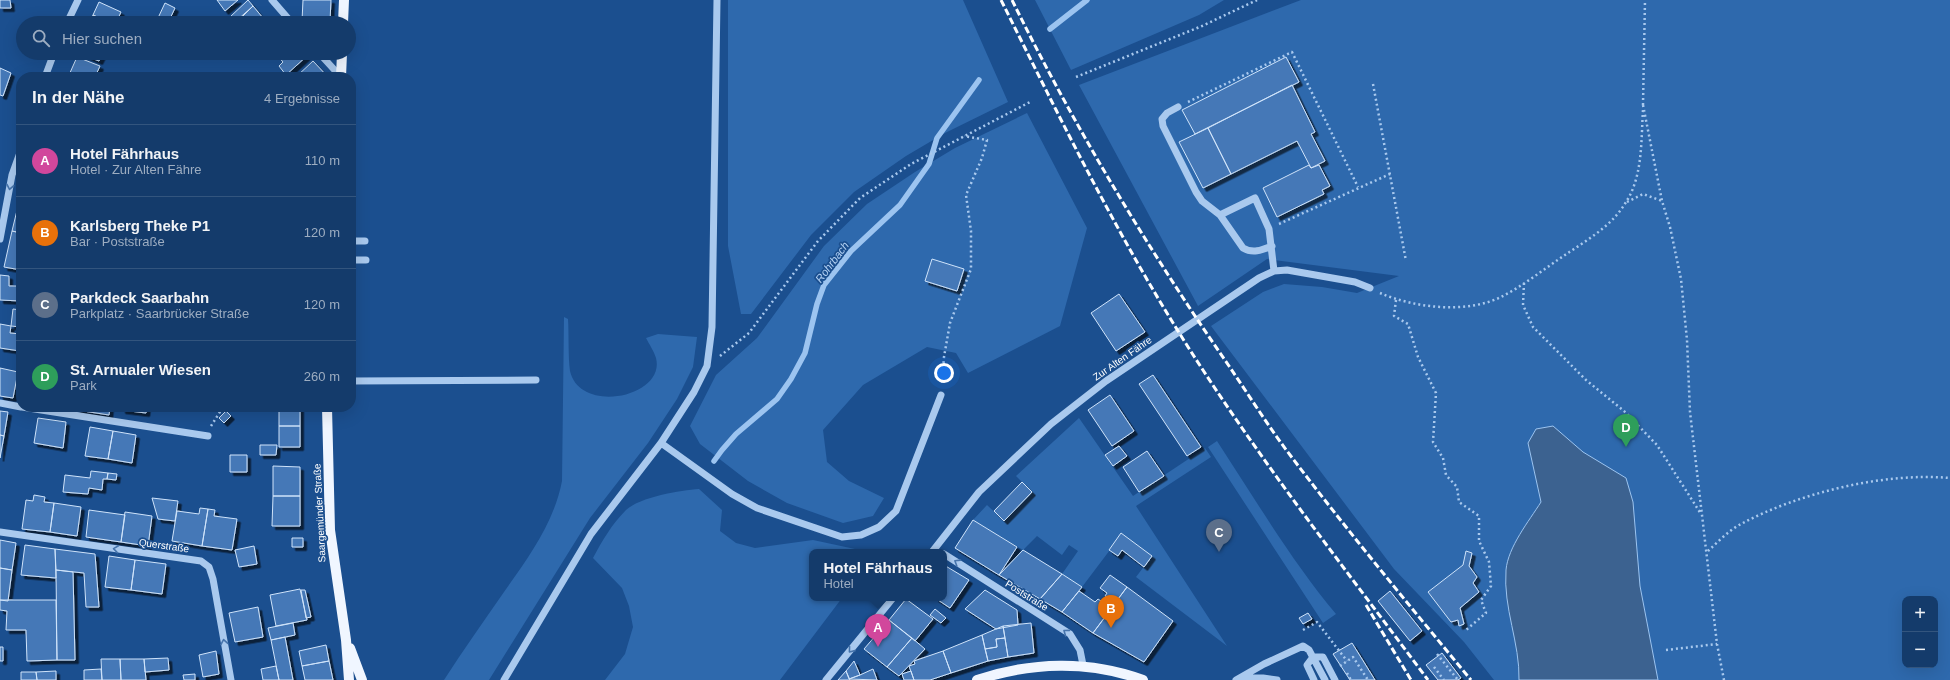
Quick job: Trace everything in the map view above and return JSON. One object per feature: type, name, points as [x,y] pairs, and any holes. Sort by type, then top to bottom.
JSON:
[{"type":"main road","points":[[343,16],[344,0]]},
{"type":"main road","points":[[341,72],[342,60]]},
{"type":"main road","name":"Saargemünder Straße","points":[[327,412],[330,530],[346,640],[349,680]]},
{"type":"main road","name":"Saargemünder Straße","points":[[346,640],[362,680]]},
{"type":"main road","points":[[977,680],[1027,668],[1082,665],[1143,680]]},
{"type":"street","points":[[70,16],[78,0]]},
{"type":"street","points":[[272,0],[286,16]]},
{"type":"street","points":[[504,680],[592,534],[661,443],[694,392],[707,366],[712,327],[717,0]]},
{"type":"street","points":[[47,72],[51,60]]},
{"type":"street","points":[[325,60],[336,72]]},
{"type":"street","points":[[1178,107],[1167,113],[1162,119],[1163,126],[1202,201],[1220,215],[1243,248],[1248,251],[1257,251],[1272,246]]},
{"type":"street","points":[[0,239],[12,175],[16,164]]},
{"type":"street","points":[[1220,215],[1255,198],[1269,229],[1274,271]]},
{"type":"street","points":[[356,241],[365,241]]},
{"type":"street","points":[[356,260],[366,260]]},
{"type":"street","name":"Zur Alten Fähre","points":[[937,549],[979,492],[1051,424],[1106,381],[1158,345],[1205,316],[1259,278],[1274,271],[1287,270],[1356,282],[1370,288]]},
{"type":"street","points":[[356,382],[536,380]]},
{"type":"street","points":[[661,443],[732,494],[757,508],[842,537],[861,534],[878,527],[896,511],[941,396]]},
{"type":"street","points":[[0,403],[16,406]]},
{"type":"street","points":[[54,412],[208,436]]},
{"type":"street","name":"Querstraße","points":[[0,532],[201,561],[209,567],[213,579],[231,680]]},
{"type":"street","name":"Poststraße","points":[[947,556],[1070,634],[1080,650],[1082,665]]},
{"type":"street","points":[[826,680],[892,601]]},
{"type":"street","points":[[1239,679],[1264,664],[1303,646],[1309,650],[1325,680]]},
{"type":"street","points":[[1313,657],[1307,666],[1314,680]]},
{"type":"street","points":[[1313,657],[1323,658],[1335,680]]},
{"type":"street","points":[[1239,679],[1277,680]]},
{"type":"path","points":[[1076,77],[1202,26],[1257,0]]},
{"type":"path","points":[[1370,288],[1396,300],[1437,306],[1468,306],[1485,303],[1501,297],[1524,283],[1597,234],[1614,218],[1627,202],[1636,181],[1640,158],[1643,105],[1645,0]]},
{"type":"path","points":[[1178,107],[1292,52],[1358,187]]},
{"type":"path","points":[[1373,84],[1406,262]]},
{"type":"path","points":[[707,366],[749,333],[818,241],[860,198],[911,164],[952,141],[1030,102]]},
{"type":"path","points":[[1643,105],[1662,201],[1670,227],[1681,279],[1687,340],[1690,412],[1702,516],[1708,551],[1717,644],[1724,680]]},
{"type":"path","points":[[941,396],[944,357],[950,324],[971,269],[971,231],[966,195],[982,158],[987,140],[964,136]]},
{"type":"path","points":[[1269,229],[1358,187],[1390,174]]},
{"type":"path","points":[[1627,202],[1644,194],[1662,201]]},
{"type":"path","points":[[1524,283],[1523,305],[1533,327],[1586,380],[1624,411],[1657,445],[1702,516]]},
{"type":"path","points":[[1396,300],[1394,316],[1408,324],[1418,357],[1436,393],[1434,442],[1443,458],[1446,475],[1457,487],[1459,502],[1479,516],[1479,542],[1489,562],[1491,586],[1481,600],[1486,613],[1466,630]]},
{"type":"path","points":[[208,436],[212,424],[220,412]]},
{"type":"path","points":[[1708,551],[1739,524],[1780,506],[1835,488],[1929,476],[1950,478]]},
{"type":"path","points":[[1303,630],[1316,622],[1347,661]]},
{"type":"path","points":[[1666,650],[1717,644]]},
{"type":"path","points":[[1437,654],[1458,680]]},
{"type":"path","points":[[1336,668],[1353,657],[1368,680]]},
{"type":"path","points":[[1434,667],[1444,680]]},
{"type":"shaded area","points":[[728,0],[963,0],[1008,102],[945,133],[906,156],[854,192],[811,235],[751,314],[741,314],[728,246]]},
{"type":"shaded area","points":[[1035,0],[1224,0],[1199,15],[1071,70]]},
{"type":"shaded area","points":[[1301,0],[1950,0],[1950,680],[1494,680],[1464,642],[1394,569],[1211,326],[1263,292],[1284,284],[1322,287],[1357,293],[1399,276],[1267,259],[1198,306],[1079,85]]},
{"type":"shaded area","points":[[1027,113],[1087,228],[1060,326],[968,373],[956,353],[927,347],[863,385],[823,430],[827,462],[849,481],[884,498],[873,516],[843,523],[787,503],[748,481],[700,444],[690,426],[716,375],[757,338],[824,246],[867,204],[915,172],[955,148]]},
{"type":"shaded area","points":[[564,317],[568,319],[570,371],[577,385],[589,393],[604,397],[620,396],[636,391],[648,383],[656,372],[656,358],[646,338],[658,334],[697,337],[693,367],[677,399],[648,443],[590,518],[489,680],[444,680],[531,553],[546,526],[558,496],[562,481]]},
{"type":"shaded area","points":[[1079,418],[1133,496],[1205,448],[1211,457],[1136,506],[1227,646],[1136,577],[1152,556],[1122,534],[1082,587],[1062,574],[1078,551],[1069,545],[1062,555],[1037,536],[1023,550],[973,520],[987,505],[1004,521],[1032,492],[1016,476]]},
{"type":"shaded area","points":[[1553,426],[1583,452],[1626,478],[1633,502],[1640,586],[1658,680],[1519,680],[1519,666],[1507,598],[1506,570],[1515,543],[1541,502],[1528,443],[1536,429]]},
{"type":"shaded area","points":[[1217,441],[1289,551],[1336,614],[1323,623],[1208,447]]},
{"type":"shaded area","points":[[699,489],[722,510],[720,531],[736,543],[755,548],[813,540],[855,549],[809,549],[809,601],[840,601],[780,680],[605,680],[625,654],[633,627],[629,606],[622,588],[593,558],[612,527],[621,515],[632,505],[661,495]]},
{"type":"building","points":[[0,0],[10,0],[11,8],[0,8]]},
{"type":"building","points":[[217,0],[238,0],[225,11]]},
{"type":"building","points":[[248,0],[253,6],[242,16],[231,16]]},
{"type":"building","points":[[303,0],[331,0],[330,16],[302,16]]},
{"type":"building","points":[[99,2],[121,12],[119,16],[93,15]]},
{"type":"building","points":[[165,3],[175,8],[171,16],[159,16]]},
{"type":"building","points":[[253,6],[261,16],[243,16]]},
{"type":"building","points":[[1286,57],[1299,82],[1195,134],[1182,110]]},
{"type":"building","points":[[76,60],[85,60],[100,66],[97,72],[70,72]]},
{"type":"building","points":[[281,60],[302,60],[289,72],[284,72],[279,66],[283,62]]},
{"type":"building","points":[[313,61],[323,72],[301,72]]},
{"type":"building","points":[[0,68],[11,73],[3,96],[0,95]]},
{"type":"building","points":[[1292,85],[1315,132],[1311,134],[1325,161],[1311,168],[1297,141],[1231,174],[1208,128]]},
{"type":"building","points":[[1208,128],[1231,174],[1203,188],[1179,142]]},
{"type":"building","points":[[1309,165],[1311,168],[1319,165],[1330,186],[1322,190],[1324,194],[1277,217],[1263,188]]},
{"type":"building","points":[[16,214],[16,232],[12,231]]},
{"type":"building","points":[[12,231],[16,232],[16,269],[4,267]]},
{"type":"building","points":[[932,259],[964,269],[957,291],[925,281]]},
{"type":"building","points":[[0,275],[9,276],[9,286],[16,286],[16,301],[0,300]]},
{"type":"building","points":[[1119,294],[1145,332],[1116,351],[1091,313]]},
{"type":"building","points":[[13,309],[16,309],[16,326],[11,326]]},
{"type":"building","points":[[0,324],[11,326],[10,333],[16,334],[16,350],[0,348]]},
{"type":"building","points":[[0,368],[16,372],[16,382],[13,398],[0,396]]},
{"type":"building","points":[[1153,375],[1201,447],[1187,456],[1139,384]]},
{"type":"building","points":[[1110,395],[1134,431],[1112,446],[1088,410]]},
{"type":"building","points":[[0,411],[8,412],[4,436],[0,435]]},
{"type":"building","points":[[90,412],[109,412],[109,415]]},
{"type":"building","points":[[225,412],[231,416],[224,423],[219,418]]},
{"type":"building","points":[[279,412],[300,412],[300,426],[279,426]]},
{"type":"building","points":[[38,418],[66,422],[63,448],[34,443]]},
{"type":"building","points":[[279,426],[300,426],[300,447],[279,447]]},
{"type":"building","points":[[90,427],[113,431],[108,459],[85,456]]},
{"type":"building","points":[[113,431],[136,435],[132,463],[108,459]]},
{"type":"building","points":[[0,435],[4,436],[0,458]]},
{"type":"building","points":[[260,445],[277,445],[276,455],[260,455]]},
{"type":"building","points":[[1119,446],[1127,456],[1113,466],[1105,455]]},
{"type":"building","points":[[1147,451],[1164,476],[1139,492],[1123,467]]},
{"type":"building","points":[[230,455],[247,455],[247,472],[230,472]]},
{"type":"building","points":[[273,466],[300,467],[300,496],[273,496]]},
{"type":"building","points":[[91,471],[108,473],[107,479],[103,479],[102,490],[89,488],[88,494],[63,492],[65,475],[90,478]]},
{"type":"building","points":[[108,473],[117,474],[116,480],[107,479]]},
{"type":"building","points":[[1022,482],[1032,492],[1004,521],[994,511]]},
{"type":"building","points":[[34,495],[45,497],[44,502],[54,503],[50,532],[22,529],[26,500],[33,501]]},
{"type":"building","points":[[273,496],[300,496],[300,526],[272,526]]},
{"type":"building","points":[[152,498],[178,501],[175,521],[158,519]]},
{"type":"building","points":[[54,503],[81,507],[77,536],[50,532]]},
{"type":"building","points":[[200,508],[208,509],[202,546],[172,541],[177,511],[199,514]]},
{"type":"building","points":[[208,509],[215,510],[214,516],[237,519],[232,550],[202,546]]},
{"type":"building","points":[[89,510],[125,515],[121,542],[86,537]]},
{"type":"building","points":[[125,512],[152,516],[148,546],[121,542]]},
{"type":"building","points":[[973,520],[1017,547],[999,575],[955,548]]},
{"type":"building","points":[[1121,533],[1152,556],[1144,567],[1122,550],[1118,556],[1109,550]]},
{"type":"building","points":[[292,538],[303,538],[303,547],[292,547]]},
{"type":"building","points":[[0,540],[16,543],[12,570],[0,568]]},
{"type":"building","points":[[25,545],[55,549],[56,578],[21,575]]},
{"type":"building","points":[[254,546],[257,564],[239,567],[235,550]]},
{"type":"building","points":[[55,549],[95,554],[99,607],[86,607],[84,573],[56,570]]},
{"type":"building","points":[[1023,550],[1062,574],[1040,599],[999,575]]},
{"type":"building","points":[[1466,551],[1472,553],[1469,566],[1477,577],[1473,583],[1479,592],[1460,608],[1464,624],[1459,626],[1458,620],[1451,622],[1428,592],[1463,565]]},
{"type":"building","points":[[109,556],[135,560],[131,590],[105,587]]},
{"type":"building","points":[[135,560],[166,564],[162,594],[131,590]]},
{"type":"building","points":[[947,567],[969,580],[950,608],[940,601],[947,601]]},
{"type":"building","points":[[0,568],[12,570],[8,601],[0,600]]},
{"type":"building","points":[[56,570],[73,572],[75,660],[57,660]]},
{"type":"building","points":[[1062,574],[1082,587],[1062,612],[1040,599]]},
{"type":"building","points":[[1110,575],[1127,587],[1115,603],[1105,596],[1107,593],[1100,588]]},
{"type":"building","points":[[1127,587],[1173,621],[1144,662],[1093,633]]},
{"type":"building","points":[[300,589],[307,620],[276,626],[270,595]]},
{"type":"building","points":[[301,590],[305,590],[311,617],[306,618]]},
{"type":"building","points":[[985,590],[1017,610],[1018,625],[996,629],[965,609]]},
{"type":"building","points":[[1079,591],[1095,602],[1098,599],[1104,603],[1101,606],[1109,612],[1093,633],[1062,612]]},
{"type":"building","points":[[1390,591],[1422,631],[1410,641],[1378,601]]},
{"type":"building","points":[[0,600],[56,600],[57,660],[27,661],[26,630],[6,630],[7,611],[0,610]]},
{"type":"building","points":[[904,601],[909,601],[933,619],[915,641],[889,620]]},
{"type":"building","points":[[258,607],[263,637],[235,642],[229,613]]},
{"type":"building","points":[[935,609],[946,618],[941,623],[930,615]]},
{"type":"building","points":[[1308,613],[1312,619],[1303,624],[1299,618]]},
{"type":"building","points":[[889,620],[912,638],[887,667],[864,649]]},
{"type":"building","points":[[293,623],[295,635],[271,640],[268,628]]},
{"type":"building","points":[[1031,623],[1034,653],[1008,657],[1003,626]]},
{"type":"building","points":[[1003,626],[1005,638],[996,639],[997,647],[985,649],[982,635]]},
{"type":"building","points":[[982,635],[988,661],[951,673],[943,651]]},
{"type":"building","points":[[285,637],[293,680],[279,680],[271,640]]},
{"type":"building","points":[[912,638],[925,649],[899,676],[887,667]]},
{"type":"building","points":[[1005,638],[1008,657],[988,661],[985,649],[997,647],[996,639]]},
{"type":"building","points":[[1352,643],[1375,680],[1350,680],[1333,654]]},
{"type":"building","points":[[326,645],[329,661],[302,666],[299,651]]},
{"type":"building","points":[[0,647],[3,647],[3,661],[0,661]]},
{"type":"building","points":[[216,651],[219,674],[203,677],[199,655]]},
{"type":"building","points":[[943,651],[951,673],[930,680],[914,680],[909,666],[915,664],[914,661]]},
{"type":"building","points":[[1442,653],[1461,678],[1458,680],[1438,680],[1426,665]]},
{"type":"building","points":[[168,658],[169,670],[145,672],[144,659]]},
{"type":"building","points":[[101,659],[120,659],[121,680],[102,680]]},
{"type":"building","points":[[120,659],[144,659],[146,680],[121,680]]},
{"type":"building","points":[[329,661],[333,680],[305,680],[302,666]]},
{"type":"building","points":[[854,661],[860,675],[849,679],[846,671]]},
{"type":"building","points":[[276,666],[279,680],[263,680],[261,669]]},
{"type":"building","points":[[101,669],[102,680],[84,680],[84,670]]},
{"type":"building","points":[[873,669],[877,680],[849,679],[860,675]]},
{"type":"building","points":[[56,671],[56,680],[37,680],[36,672]]},
{"type":"building","points":[[846,671],[850,680],[838,680]]},
{"type":"building","points":[[911,671],[914,680],[904,680],[902,674]]},
{"type":"building","points":[[21,672],[36,672],[37,680],[21,680]]},
{"type":"building","points":[[195,674],[195,680],[184,680],[183,675]]},
{"type":"waterway","name":"Rohrbach","points":[[1050,29],[1087,0]]},
{"type":"waterway","name":"Rohrbach","points":[[714,461],[736,434],[777,399],[791,379],[805,353],[817,304],[824,285],[851,251],[900,205],[929,164],[937,138],[979,80]]},
{"type":"railway","points":[[1001,0],[1064,126],[1108,209],[1130,250],[1178,331],[1237,421],[1268,465],[1428,680]]},
{"type":"railway","points":[[1012,0],[1061,95],[1141,233],[1265,420],[1332,509],[1471,680]]},
{"type":"railway","points":[[1366,605],[1411,680]]},
{"type":"place","name":"St. Arnualer Wiesen","points":[[1626,447]]},
{"type":"place","name":"Parkdeck Saarbahn","points":[[1219,552]]},
{"type":"place","name":"Karlsberg Theke P1","points":[[1111,628]]},
{"type":"place","name":"Hotel Fährhaus","points":[[878,647]]}]
